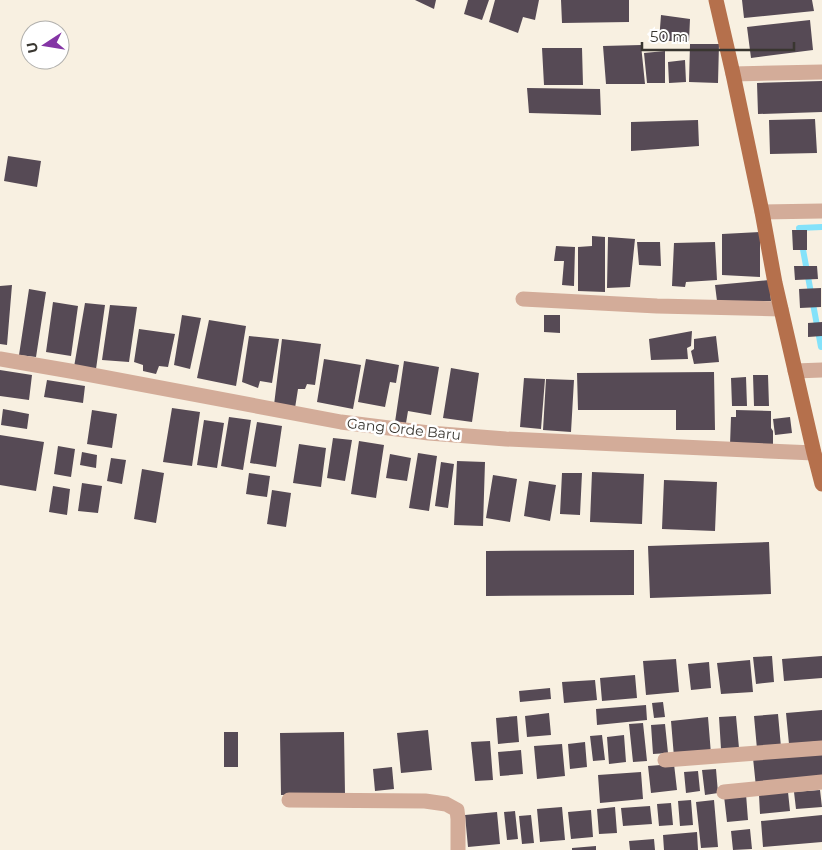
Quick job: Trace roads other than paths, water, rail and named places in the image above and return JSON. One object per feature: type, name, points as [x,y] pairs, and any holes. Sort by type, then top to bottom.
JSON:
[{"type":"main road","points":[[716,0],[762,212],[775,283],[822,484]]},
{"type":"street","points":[[733,74],[822,72]]},
{"type":"street","points":[[762,212],[822,211]]},
{"type":"street","points":[[524,299],[657,306],[782,309]]},
{"type":"street","name":"Gang Orde Baru","points":[[0,360],[76,372],[341,422],[429,433],[506,439],[814,453]]},
{"type":"street","points":[[795,371],[822,370]]},
{"type":"street","points":[[665,760],[822,748]]},
{"type":"street","points":[[724,792],[822,782]]},
{"type":"street","points":[[289,800],[425,801],[446,804],[457,810],[458,850]]},
{"type":"waterway","points":[[821,347],[799,228],[822,227]]}]
